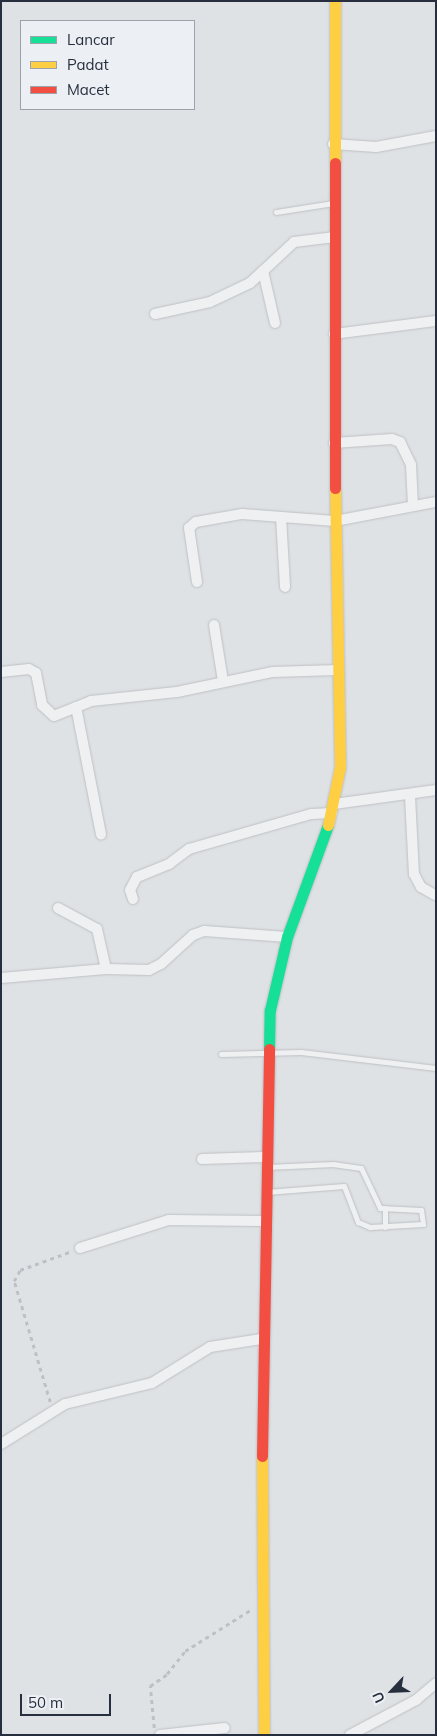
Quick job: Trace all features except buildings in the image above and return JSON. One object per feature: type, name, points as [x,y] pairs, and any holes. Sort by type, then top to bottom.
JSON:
[{"type":"street","points":[[264,1735],[261,1339],[263,1162],[270,1010],[286,937],[333,809],[340,766],[334,443],[333,144],[335,1]]},
{"type":"street","points":[[333,144],[376,146],[436,136]]},
{"type":"street","points":[[155,314],[210,302],[250,283],[294,242],[333,237]]},
{"type":"street","points":[[263,270],[275,323]]},
{"type":"street","points":[[334,334],[436,321]]},
{"type":"street","points":[[334,443],[392,439],[400,442],[411,465],[413,506]]},
{"type":"street","points":[[197,582],[189,528],[192,523],[233,514],[335,521],[436,502]]},
{"type":"street","points":[[281,517],[285,587]]},
{"type":"street","points":[[214,625],[224,681]]},
{"type":"street","points":[[1,672],[29,669],[36,673],[42,705],[49,714],[59,715],[91,701],[177,692],[273,672],[337,670]]},
{"type":"street","points":[[76,707],[101,835]]},
{"type":"street","points":[[133,899],[130,890],[137,878],[169,864],[189,849],[310,814],[436,790]]},
{"type":"street","points":[[410,796],[414,874],[422,888],[434,895]]},
{"type":"street","points":[[58,908],[97,929],[106,969]]},
{"type":"street","points":[[1,978],[106,969],[155,968],[179,944],[204,931],[286,937]]},
{"type":"street","points":[[202,1159],[263,1162]]},
{"type":"street","points":[[80,1248],[169,1220],[263,1221]]},
{"type":"street","points":[[1,1444],[53,1411],[82,1397],[152,1383],[213,1346],[261,1339]]},
{"type":"street","points":[[350,1735],[416,1700],[436,1683]]},
{"type":"street","points":[[160,1735],[225,1728]]},
{"type":"lane","points":[[276,212],[333,203]]},
{"type":"lane","points":[[221,1054],[300,1052],[436,1068]]},
{"type":"lane","points":[[263,1162],[334,1164],[361,1168],[369,1180],[372,1198],[380,1208],[421,1210],[423,1224],[418,1227],[385,1227],[358,1222],[344,1186],[263,1192]]},
{"type":"lane","points":[[384,1208],[385,1227]]},
{"type":"path","points":[[53,1411],[16,1292],[16,1275],[80,1248]]},
{"type":"path","points":[[155,1735],[150,1686],[167,1674],[184,1651],[263,1602]]},
{"type":"traffic: fast","points":[[269,1049],[270,1010],[287,937],[328,825]]},
{"type":"traffic: slow","points":[[335,1],[335,163]]},
{"type":"traffic: slow","points":[[328,825],[340,767],[335,488]]},
{"type":"traffic: slow","points":[[262,1456],[264,1735]]},
{"type":"traffic: jam","points":[[335,163],[335,488]]},
{"type":"traffic: jam","points":[[262,1456],[269,1049]]}]
